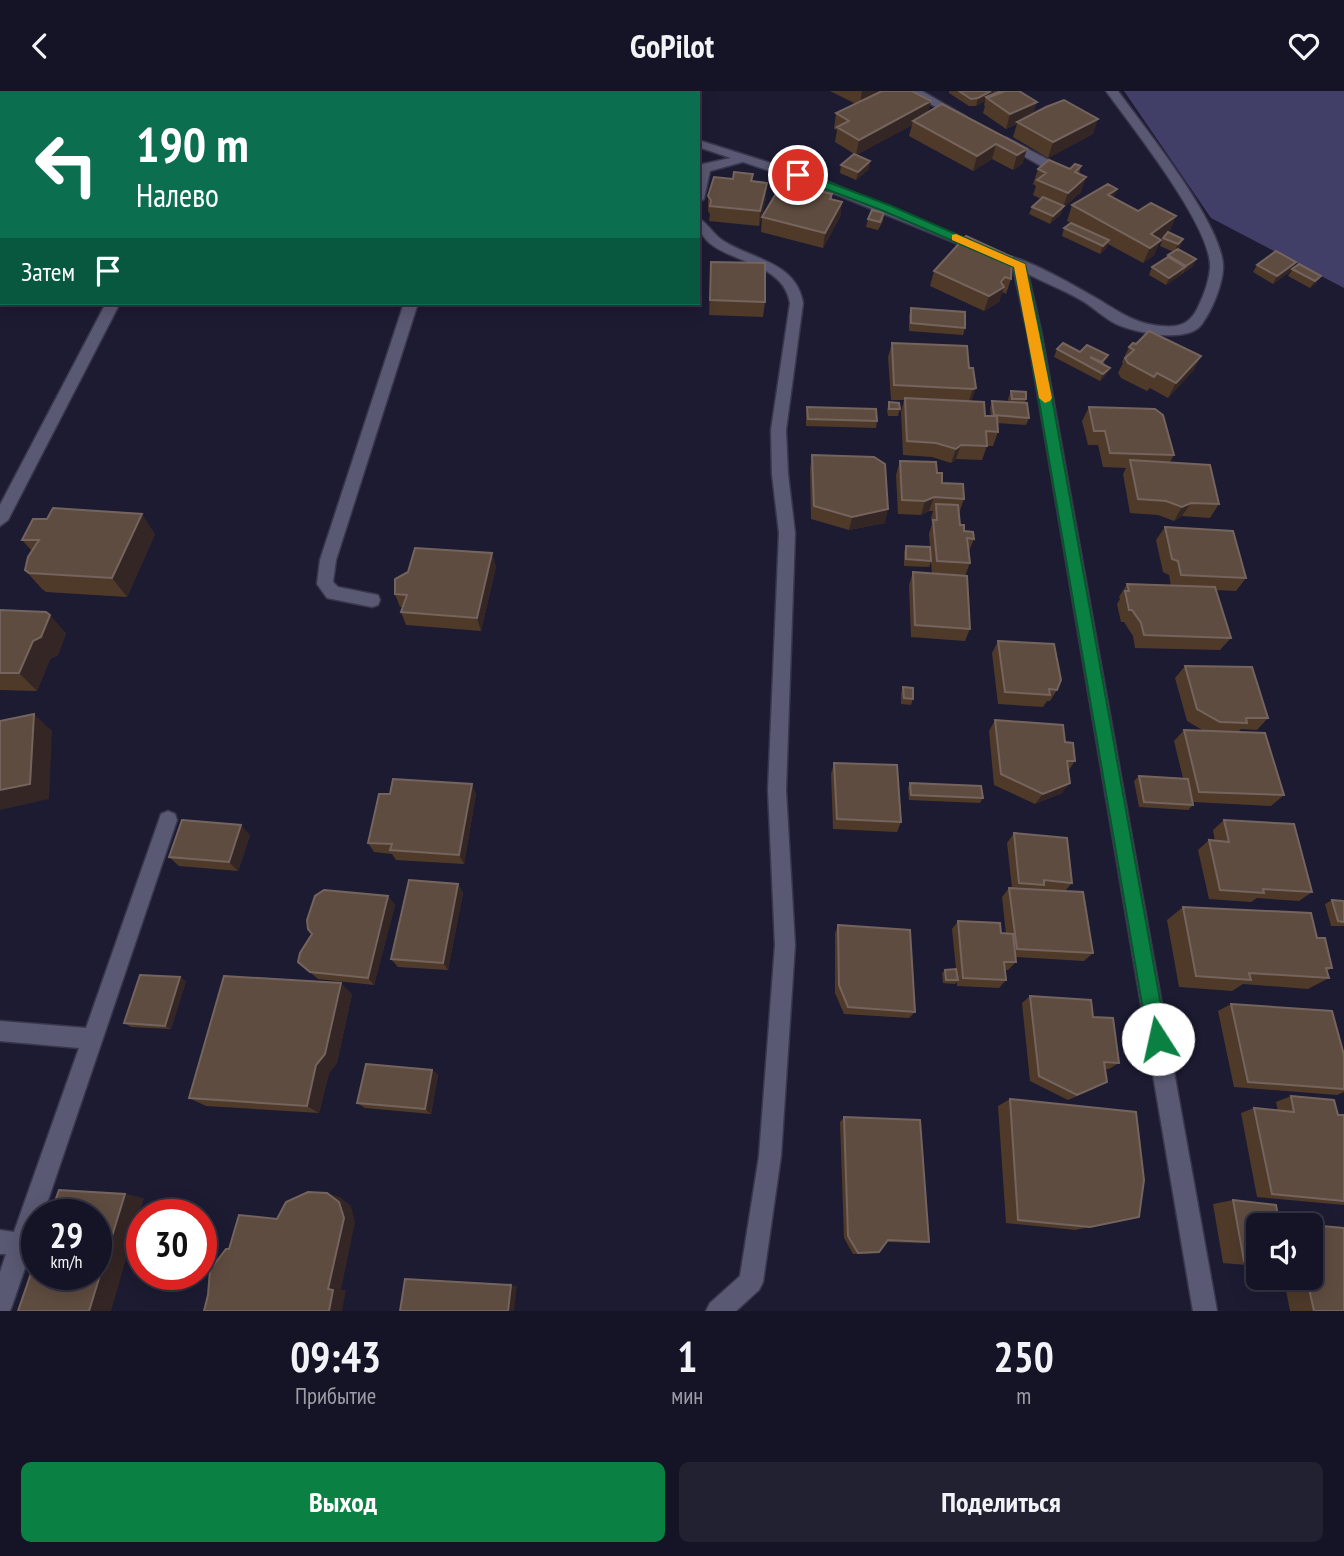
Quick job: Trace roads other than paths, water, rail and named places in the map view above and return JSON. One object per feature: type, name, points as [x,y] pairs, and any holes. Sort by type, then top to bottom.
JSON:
[{"type":"street","points":[[914,91],[972,123]]},
{"type":"street","points":[[700,144],[747,157],[885,207],[1019,264],[1086,297],[1122,321],[1143,328],[1186,330],[1196,323],[1207,303],[1217,268],[1210,236],[1165,165],[1112,91]]},
{"type":"street","points":[[996,136],[1045,163]]},
{"type":"street","points":[[700,169],[747,157]]},
{"type":"street","points":[[700,170],[706,173],[700,192]]},
{"type":"street","points":[[700,224],[716,244],[770,268],[789,283],[796,296],[793,333],[779,417],[781,499],[787,533],[777,790],[785,945],[770,1156],[751,1282],[718,1311]]},
{"type":"street","points":[[1019,264],[1034,331],[1205,1311]]},
{"type":"street","points":[[0,520],[112,305]]},
{"type":"street","points":[[372,600],[332,593],[326,584],[328,560],[410,305]]},
{"type":"street","points":[[0,1306],[11,1243],[92,1039],[168,820]]},
{"type":"street","points":[[0,1031],[92,1039]]}]
